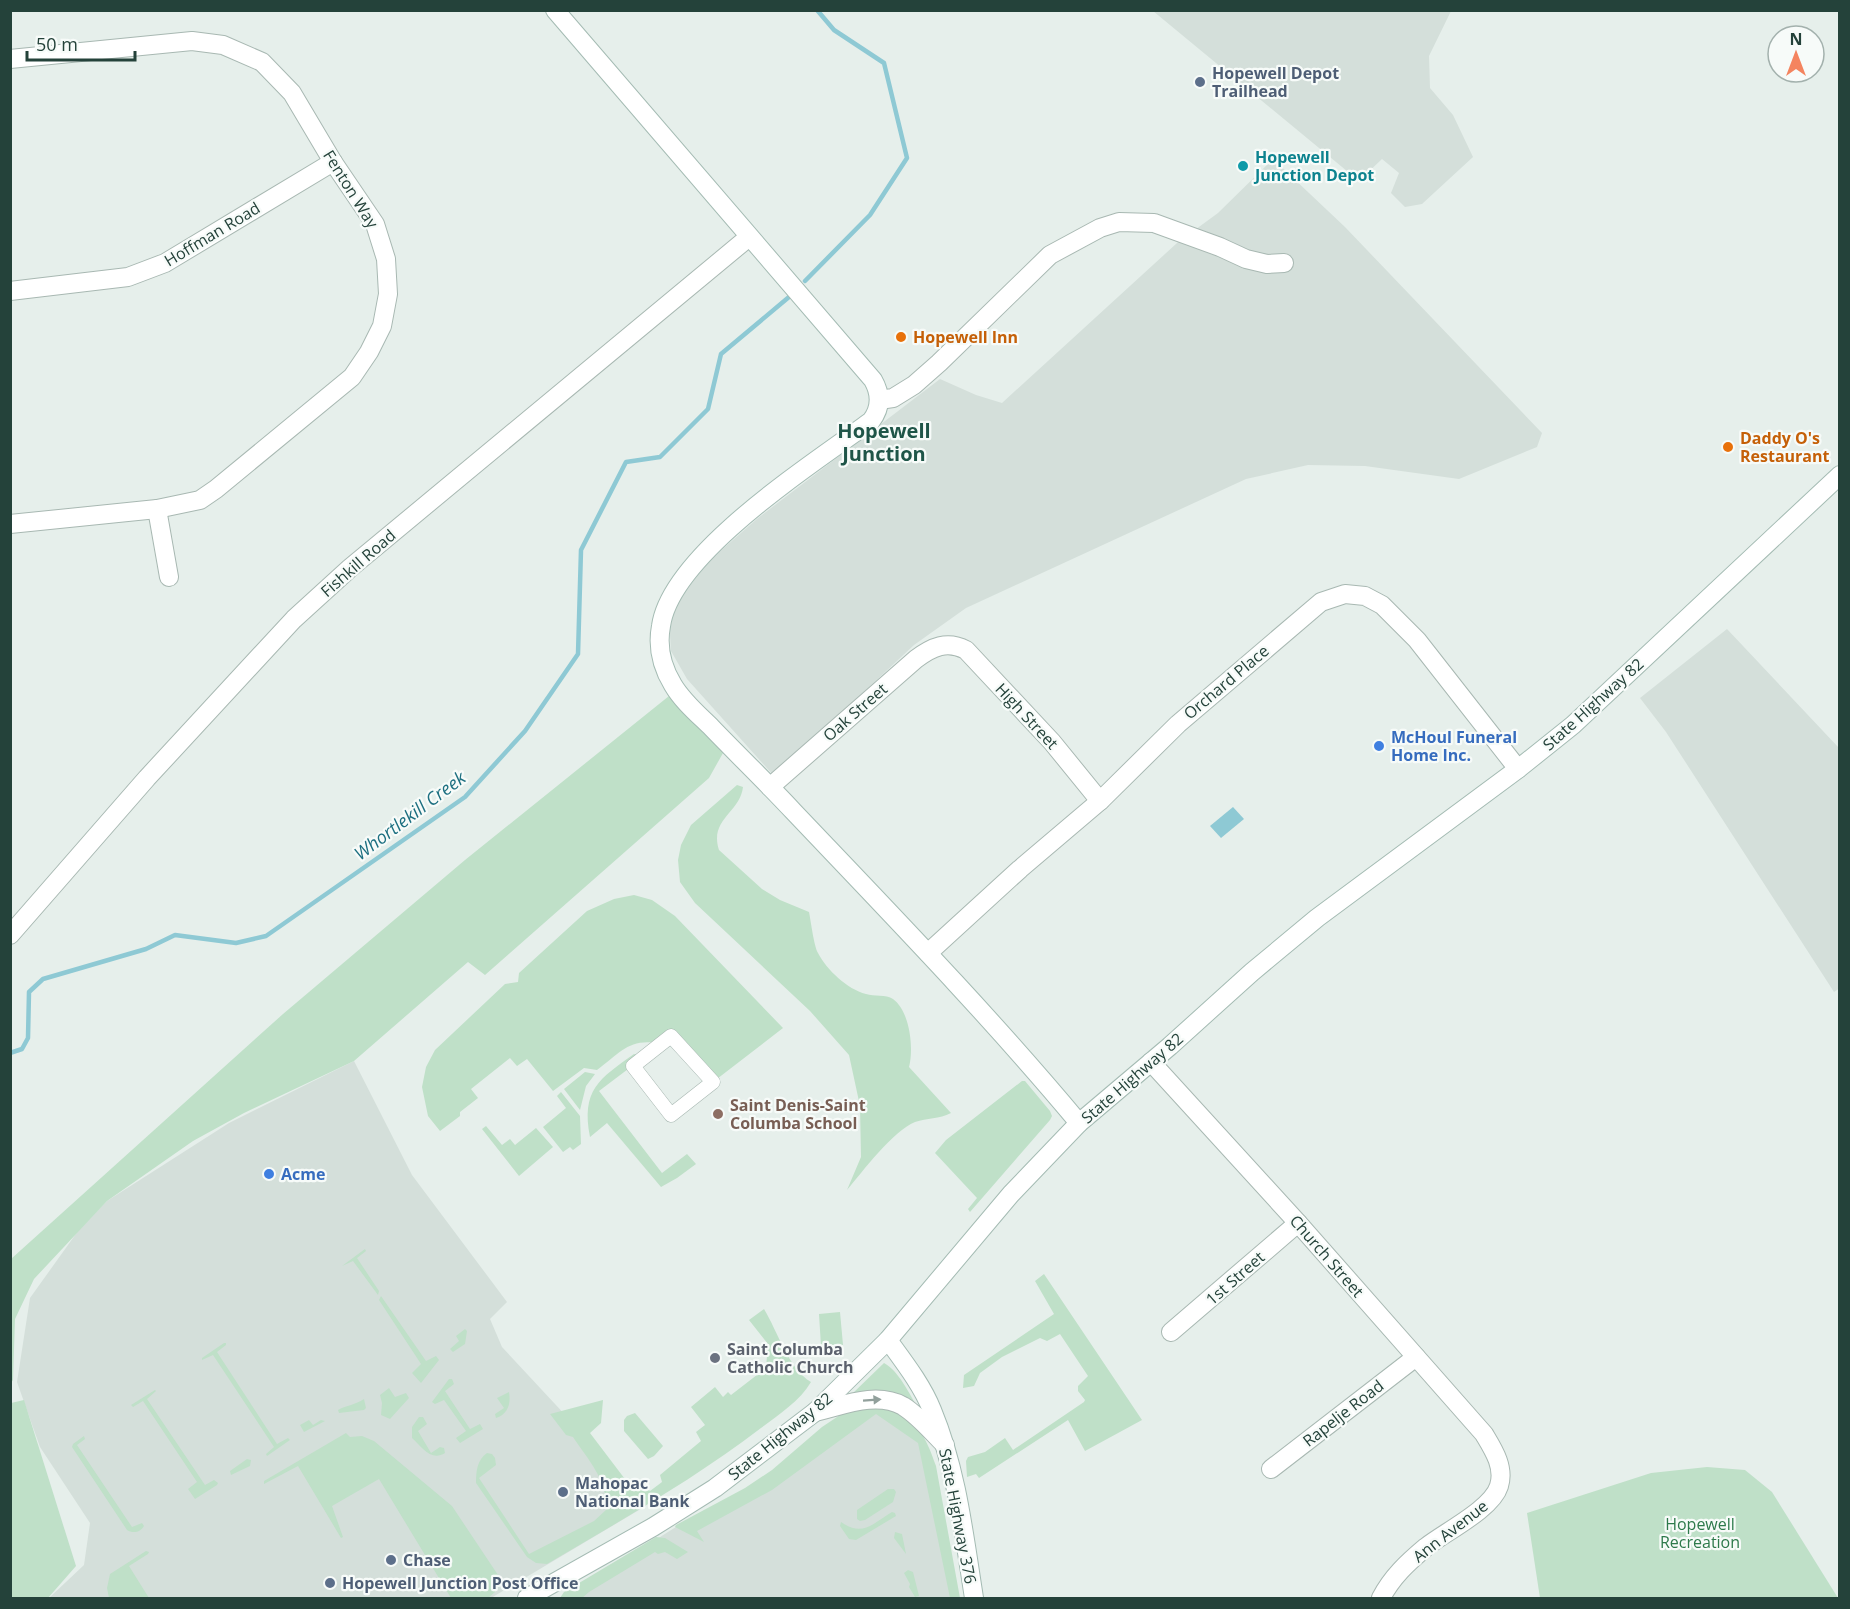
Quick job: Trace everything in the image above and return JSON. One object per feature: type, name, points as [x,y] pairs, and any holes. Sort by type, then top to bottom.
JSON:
[{"type":"street","points":[[555,10],[873,380],[879,391],[877,412],[871,422],[741,519],[707,549],[682,579],[668,603],[661,623],[659,646],[673,685],[928,953],[1012,1044],[1079,1123]]},
{"type":"street","name":"Fenton Way","points":[[10,59],[192,41],[223,45],[262,62],[292,93],[333,162],[375,224],[386,259],[388,294],[382,326],[369,352],[351,377],[200,501],[157,509],[10,524]]},
{"type":"street","name":"Hoffman Road","points":[[10,291],[128,277],[165,263],[333,162]]},
{"type":"street","points":[[879,400],[893,398],[914,385],[1050,255],[1100,228],[1119,222],[1154,223],[1246,259],[1267,264],[1284,264]]},
{"type":"street","name":"Fishkill Road","points":[[10,934],[147,778],[294,619],[350,568],[749,237]]},
{"type":"street","name":"State Highway 82","points":[[533,1597],[715,1488],[815,1412],[888,1340],[1011,1194],[1079,1123],[1317,918],[1518,769],[1573,724],[1839,474]]},
{"type":"street","points":[[157,509],[169,577]]},
{"type":"street","name":"Orchard Place","points":[[928,953],[1020,868],[1100,801],[1178,724],[1249,662],[1321,602],[1345,594],[1365,596],[1382,605],[1411,634],[1518,769]]},
{"type":"street","name":"Oak Street","points":[[770,787],[916,659],[928,650],[944,644]]},
{"type":"street","name":"High Street","points":[[944,644],[956,645],[966,650],[1052,742],[1100,801]]},
{"type":"street","points":[[671,1036],[713,1082],[671,1115],[633,1066],[653,1050],[671,1036]]},
{"type":"street","name":"Church Street","points":[[1150,1062],[1298,1223],[1484,1434],[1497,1456]]},
{"type":"street","name":"1st Street","points":[[1171,1332],[1298,1223]]},
{"type":"street","name":"State Highway 376","points":[[888,1340],[932,1408],[945,1445],[956,1488],[974,1599]]},
{"type":"street","name":"Rapelje Road","points":[[1271,1469],[1416,1357]]},
{"type":"street","points":[[815,1412],[859,1401],[876,1399],[887,1401],[903,1406],[945,1445]]},
{"type":"street","name":"Ann Avenue","points":[[1381,1599],[1391,1579],[1425,1548],[1487,1504],[1499,1487],[1501,1471],[1497,1456]]},
{"type":"shaded area","points":[[1153,11],[1451,11],[1429,56],[1430,88],[1453,115],[1473,157],[1422,204],[1405,207],[1391,193],[1399,173],[1382,159],[1359,181]]},
{"type":"shaded area","points":[[1273,159],[1345,227],[1542,433],[1537,447],[1459,479],[1365,466],[1308,465],[1246,479],[966,608],[914,645],[774,776],[687,679],[671,651],[669,620],[684,593],[709,561],[758,518],[940,379],[976,395],[1002,403],[1177,243],[1218,213]]},
{"type":"shaded area","points":[[1727,629],[1839,748],[1840,988],[1834,992],[1666,732],[1640,698]]},
{"type":"shaded area","points":[[354,1061],[412,1175],[507,1302],[490,1319],[502,1347],[582,1433],[639,1510],[491,1598],[49,1598],[84,1565],[90,1523],[40,1447],[17,1382],[30,1298],[78,1231],[107,1201],[229,1123]]},
{"type":"shaded area","points":[[874,1408],[919,1436],[958,1598],[564,1598],[679,1525],[754,1488]]},
{"type":"green space","points":[[669,696],[718,743],[723,753],[709,778],[485,975],[468,962],[354,1061],[244,1113],[193,1141],[107,1201],[34,1279],[15,1319],[13,1380],[11,1383],[11,1259],[283,1014],[465,860]]},
{"type":"green space","points":[[737,785],[743,787],[741,796],[721,823],[717,839],[719,850],[762,889],[780,900],[809,912],[818,953],[838,978],[859,992],[890,997],[899,1005],[907,1021],[911,1041],[909,1067],[951,1113],[915,1122],[906,1127],[879,1152],[847,1190],[861,1157],[860,1106],[849,1055],[810,1011],[695,903],[680,882],[678,860],[681,845],[691,825]]},
{"type":"green space","points":[[634,895],[652,900],[675,916],[783,1028],[713,1082],[671,1037],[662,1044],[651,1042],[634,1044],[597,1070],[584,1068],[553,1091],[527,1059],[517,1066],[510,1058],[471,1089],[478,1098],[440,1131],[428,1116],[422,1087],[426,1067],[435,1050],[505,984],[518,982],[519,973],[587,911],[614,899]]},
{"type":"green space","points":[[634,1054],[644,1057],[599,1091],[662,1173],[687,1154],[696,1164],[661,1187],[607,1123],[590,1137],[588,1108],[595,1087],[611,1071]]},
{"type":"green space","points":[[585,1072],[595,1074],[586,1086],[580,1110],[564,1089]]},
{"type":"green space","points":[[1025,1081],[1052,1116],[970,1212],[968,1209],[977,1198],[935,1153],[946,1140]]},
{"type":"green space","points":[[561,1092],[580,1116],[581,1144],[573,1150],[570,1147],[563,1152],[543,1127],[566,1108],[557,1096]]},
{"type":"green space","points":[[486,1126],[502,1145],[510,1139],[515,1145],[536,1128],[553,1147],[519,1176],[482,1129]]},
{"type":"green space","points":[[365,1249],[366,1251],[357,1258],[379,1291],[378,1295],[353,1261],[342,1266]]},
{"type":"green space","points":[[1044,1274],[1142,1420],[1085,1451],[1068,1420],[979,1478],[976,1474],[967,1477],[968,1457],[985,1452],[1005,1438],[1013,1450],[1085,1400],[1078,1391],[1078,1386],[1088,1376],[1060,1334],[1047,1341],[1040,1338],[1002,1357],[980,1373],[974,1386],[963,1388],[964,1375],[1054,1314],[1035,1281]]},
{"type":"green space","points":[[381,1296],[426,1361],[436,1356],[439,1360],[421,1383],[412,1373],[421,1364],[379,1300]]},
{"type":"green space","points":[[764,1309],[790,1359],[803,1376],[811,1382],[801,1395],[781,1413],[709,1465],[602,1532],[547,1564],[536,1563],[527,1557],[476,1483],[476,1474],[481,1459],[487,1453],[492,1454],[495,1458],[496,1465],[479,1478],[529,1554],[594,1521],[607,1509],[604,1488],[591,1462],[573,1437],[566,1435],[550,1414],[603,1400],[601,1423],[590,1433],[634,1491],[643,1484],[650,1491],[662,1482],[660,1475],[701,1441],[696,1432],[705,1425],[691,1407],[715,1387],[723,1397],[728,1392],[731,1395],[766,1368],[768,1344],[749,1320]]},
{"type":"green space","points":[[840,1312],[843,1345],[821,1346],[819,1314]]},
{"type":"green space","points":[[465,1329],[467,1331],[465,1344],[453,1352],[450,1349],[459,1341],[456,1336]]},
{"type":"green space","points":[[224,1343],[226,1345],[217,1352],[277,1444],[288,1438],[290,1440],[267,1456],[266,1454],[274,1447],[213,1355],[202,1360]]},
{"type":"green space","points":[[884,1363],[899,1377],[919,1410],[852,1394]]},
{"type":"green space","points":[[449,1379],[452,1379],[454,1384],[445,1391],[470,1429],[480,1424],[483,1429],[460,1443],[456,1438],[466,1431],[444,1400],[435,1404],[432,1402]]},
{"type":"green space","points":[[389,1388],[395,1397],[406,1393],[409,1398],[390,1419],[381,1415],[380,1395]]},
{"type":"green space","points":[[155,1390],[147,1399],[205,1485],[214,1480],[218,1483],[195,1499],[188,1489],[197,1482],[143,1401],[133,1407],[131,1405]]},
{"type":"green space","points":[[509,1392],[508,1408],[496,1418],[495,1414],[504,1408],[497,1398]]},
{"type":"green space","points":[[364,1399],[366,1408],[364,1410],[339,1413],[338,1410]]},
{"type":"green space","points":[[24,1400],[76,1566],[48,1598],[11,1598],[11,1403]]},
{"type":"green space","points":[[879,1406],[912,1421],[921,1432],[931,1453],[936,1466],[960,1598],[950,1598],[918,1443],[876,1414],[772,1490],[697,1531],[704,1542],[675,1527],[745,1488],[772,1470],[822,1427],[846,1411]]},
{"type":"green space","points":[[635,1413],[663,1446],[648,1459],[624,1431],[624,1420]]},
{"type":"green space","points":[[419,1417],[423,1417],[427,1424],[418,1431],[431,1453],[440,1447],[444,1448],[445,1453],[431,1455],[412,1438],[412,1427]]},
{"type":"green space","points":[[309,1420],[313,1425],[321,1420],[325,1421],[304,1432],[300,1425]]},
{"type":"green space","points":[[346,1433],[350,1437],[362,1436],[374,1441],[452,1506],[498,1575],[495,1592],[488,1598],[451,1598],[379,1479],[332,1506],[343,1537],[341,1538],[298,1466],[264,1484],[264,1481]]},
{"type":"green space","points":[[84,1436],[85,1439],[77,1445],[132,1527],[142,1523],[144,1526],[139,1531],[127,1530],[72,1447]]},
{"type":"green space","points":[[247,1459],[251,1460],[250,1466],[231,1475],[230,1471]]},
{"type":"green space","name":"Hopewell Recreation","points":[[1707,1467],[1745,1470],[1772,1492],[1838,1598],[1540,1598],[1527,1513],[1651,1473]]},
{"type":"green space","points":[[888,1489],[894,1489],[896,1492],[893,1502],[865,1520],[857,1519],[857,1510]]},
{"type":"green space","points":[[892,1512],[896,1516],[856,1540],[849,1539],[840,1526],[841,1522],[862,1529]]},
{"type":"green space","points":[[895,1532],[902,1534],[906,1554],[894,1538]]},
{"type":"green space","points":[[656,1537],[665,1538],[688,1552],[677,1559],[665,1552],[658,1554],[655,1552],[582,1598],[560,1598],[564,1592]]},
{"type":"green space","points":[[146,1551],[149,1552],[148,1554],[129,1566],[149,1598],[109,1598],[107,1588],[110,1574]]},
{"type":"green space","points":[[908,1570],[913,1572],[919,1596],[915,1597],[909,1587],[910,1584],[904,1573]]},
{"type":"water","points":[[1233,807],[1244,819],[1221,838],[1210,826]]},
{"type":"waterway","name":"Whortlekill Creek","points":[[805,281],[870,215],[907,158],[884,63],[834,30],[817,10]]},
{"type":"waterway","name":"Whortlekill Creek","points":[[10,1053],[22,1049],[28,1038],[29,992],[43,979],[146,949],[175,935],[236,943],[266,936],[465,797],[525,731],[578,654],[581,550],[626,462],[660,457],[708,409],[721,354],[789,297]]},
{"type":"place","name":"Hopewell Depot Trailhead","points":[[1200,82]]},
{"type":"place","name":"Hopewell Junction Depot","points":[[1243,166]]},
{"type":"place","name":"Hopewell Inn","points":[[901,337]]},
{"type":"place","name":"Daddy O's Restaurant","points":[[1728,447]]},
{"type":"place","name":"McHoul Funeral Home Inc.","points":[[1379,746]]},
{"type":"place","name":"Saint Denis-Saint Columba School","points":[[718,1114]]},
{"type":"place","name":"Acme","points":[[269,1174]]},
{"type":"place","name":"Saint Columba Catholic Church","points":[[715,1358]]},
{"type":"place","name":"Mahopac National Bank","points":[[563,1492]]},
{"type":"place","name":"Chase","points":[[391,1560]]},
{"type":"place","name":"Hopewell Junction Post Office","points":[[330,1583]]},
{"type":"district","name":"Hopewell Junction","points":[[884,442]]}]
